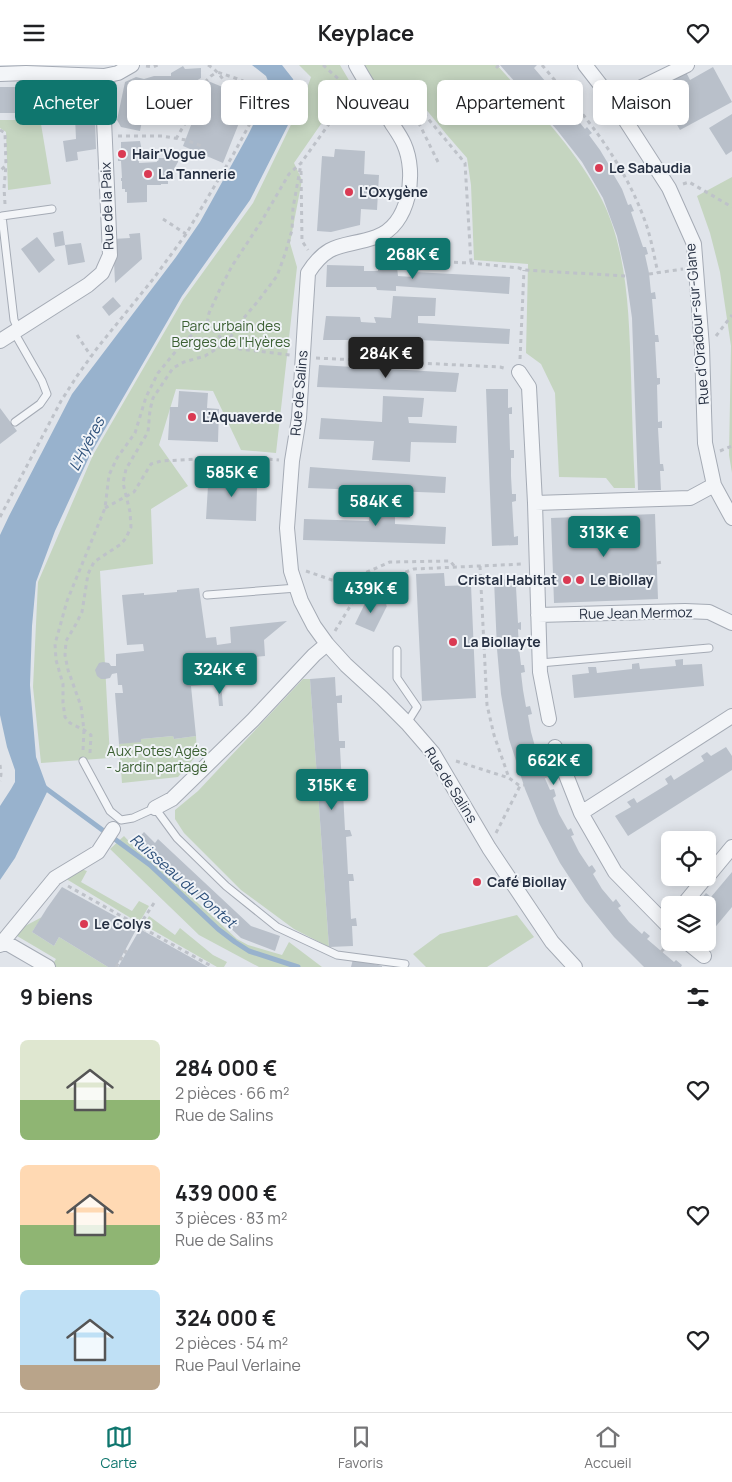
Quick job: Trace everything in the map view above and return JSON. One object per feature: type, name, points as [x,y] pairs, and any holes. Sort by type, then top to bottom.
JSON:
[{"type":"street","points":[[0,74],[20,69],[104,76],[118,73],[132,65]]},
{"type":"street","name":"Rue d'Oradour-sur-Glane","points":[[585,65],[597,80]]},
{"type":"street","points":[[656,80],[687,65]]},
{"type":"street","points":[[316,261],[326,251],[338,246],[378,237],[391,229],[406,205],[409,161],[404,143],[358,69]]},
{"type":"street","name":"Rue de la Paix","points":[[0,341],[88,285],[102,273],[110,255],[104,76]]},
{"type":"street","name":"Rue d'Oradour-sur-Glane","points":[[628,125],[668,188],[694,245],[702,347],[705,443],[714,485],[732,518]]},
{"type":"street","name":"Rue de Salins","points":[[316,261],[308,273],[299,418],[292,461],[287,528],[291,571],[296,588],[314,626],[327,644],[346,665],[407,723],[433,753],[489,848],[552,941],[575,967]]},
{"type":"street","points":[[520,372],[528,387],[535,503],[540,672],[549,719]]},
{"type":"street","points":[[535,503],[690,498],[714,485]]},
{"type":"street","name":"Rue Jean Mermoz","points":[[538,615],[685,611],[708,612],[732,623]]},
{"type":"street","points":[[155,809],[172,799],[327,644]]},
{"type":"street","points":[[581,813],[732,716]]},
{"type":"street","points":[[555,747],[581,813],[616,872],[661,916]]},
{"type":"street","points":[[48,967],[2,943],[54,878],[98,852],[117,825]]},
{"type":"street","points":[[716,866],[732,847]]},
{"type":"street","points":[[691,896],[699,886]]},
{"type":"street","points":[[698,951],[704,956]]},
{"type":"lane","points":[[14,422],[40,404],[47,394],[16,330],[2,216],[52,209]]},
{"type":"lane","points":[[207,595],[296,588]]},
{"type":"lane","points":[[540,663],[709,648]]},
{"type":"lane","points":[[397,650],[397,677],[417,707],[407,723]]},
{"type":"lane","points":[[83,761],[117,825],[155,809],[177,838],[219,879],[277,927],[337,955],[405,964]]},
{"type":"path","points":[[208,65],[224,80]]},
{"type":"path","points":[[323,65],[340,80]]},
{"type":"path","points":[[542,65],[594,127],[615,158],[632,190],[645,222],[658,273]]},
{"type":"path","points":[[176,139],[201,96],[206,81],[217,72]]},
{"type":"path","points":[[0,517],[77,376],[186,234],[254,116],[261,99],[257,88],[217,72]]},
{"type":"path","points":[[438,162],[410,105],[410,100],[415,103],[465,163],[471,263]]},
{"type":"path","points":[[83,761],[91,752],[91,735],[84,729],[70,723],[65,717],[63,684],[56,660],[55,644],[67,601],[104,508],[109,475],[117,458],[135,433],[146,397],[158,373],[185,340],[206,324],[209,313],[232,266],[261,223],[289,173],[301,163],[329,125]]},
{"type":"path","points":[[0,130],[5,133],[5,215]]},
{"type":"path","points":[[105,136],[162,136],[186,140],[204,147]]},
{"type":"path","points":[[301,163],[302,241],[316,261]]},
{"type":"path","points":[[83,761],[84,729],[81,706],[64,655],[66,641],[82,612],[88,574],[94,561],[121,545],[131,527],[130,512],[123,483],[126,469],[148,432],[153,398],[172,368],[205,355],[226,343],[277,276],[292,230],[293,208],[301,163]]},
{"type":"path","points":[[0,171],[6,165]]},
{"type":"path","points":[[668,188],[689,181],[732,207]]},
{"type":"path","points":[[164,219],[186,234]]},
{"type":"path","points":[[422,261],[471,263],[524,270],[626,275]]},
{"type":"path","points":[[649,274],[695,267]]},
{"type":"path","points":[[206,324],[226,343],[240,349],[303,357],[500,367],[520,372],[524,270]]},
{"type":"path","points":[[77,335],[91,356]]},
{"type":"path","points":[[104,508],[134,492],[151,464],[161,461],[231,457],[274,459]]},
{"type":"path","points":[[291,571],[303,569],[332,580],[344,582],[390,561],[450,561],[456,568]]},
{"type":"path","points":[[657,563],[663,562]]},
{"type":"path","points":[[327,644],[357,595],[386,579],[414,569],[537,564]]},
{"type":"path","points":[[480,567],[487,705],[494,735],[509,778]]},
{"type":"path","points":[[433,753],[509,778],[522,785],[489,848]]},
{"type":"path","points":[[0,765],[0,781]]},
{"type":"path","points":[[54,878],[213,967]]},
{"type":"path","points":[[139,926],[154,903]]},
{"type":"path","points":[[116,967],[126,949]]},
{"type":"green space","name":"Parc urbain des Berges de l'Hyères","points":[[299,65],[340,65],[349,80],[318,80],[318,125],[320,125],[294,163],[302,180],[290,243],[297,267],[276,453],[241,450],[213,391],[176,389],[159,445],[188,486],[151,509],[153,564],[100,571],[110,758],[41,763],[33,687],[38,582],[93,455],[183,300],[253,203],[291,125],[308,125],[308,85],[311,77]]},
{"type":"green space","points":[[362,65],[497,65],[510,80],[437,80],[437,123],[427,110],[427,80],[372,80]]},
{"type":"green space","points":[[0,120],[15,120],[15,125],[41,125],[51,184],[8,190],[6,132],[0,128]]},
{"type":"green space","points":[[439,125],[550,125],[592,181],[611,220],[626,285],[635,488],[614,488],[606,478],[559,477],[555,393],[541,364],[526,353],[528,264],[474,260],[471,185],[467,158]]},
{"type":"green space","points":[[732,177],[732,473],[729,455],[731,346],[720,272],[710,233],[697,196]]},
{"type":"green space","points":[[303,679],[310,679],[329,947],[294,929],[241,890],[184,833],[175,819],[175,810],[198,791]]},
{"type":"green space","name":"Aux Potes Agés - Jardin partagé","points":[[173,736],[174,739],[196,736],[197,755],[178,777],[122,783],[119,744],[141,739]]},
{"type":"green space","points":[[124,836],[138,851],[150,859],[237,939],[248,945],[282,955],[289,942],[322,967],[259,967],[199,935],[110,849]]},
{"type":"green space","points":[[78,868],[87,871],[81,882],[132,911],[139,901],[149,906],[139,923],[63,877]]},
{"type":"green space","points":[[517,915],[534,937],[487,967],[426,967],[413,954],[440,934]]},
{"type":"green space","points":[[149,916],[175,935],[180,928],[213,955],[227,962],[224,967],[217,967],[144,925]]},
{"type":"green space","points":[[42,917],[32,932],[54,946],[59,937],[108,967],[56,967],[52,965],[56,959],[12,933]]},
{"type":"water","points":[[252,65],[282,65],[293,80],[268,80],[266,76]]},
{"type":"water","name":"L'Hyères","points":[[253,125],[288,125],[250,200],[182,296],[90,455],[55,531],[36,582],[30,685],[36,757],[48,790],[15,858],[0,880],[0,806],[15,782],[15,770],[7,747],[0,715],[0,535],[72,394],[176,257],[200,222]]},
{"type":"building","points":[[500,65],[537,65],[534,68],[544,80],[513,80]]},
{"type":"building","points":[[183,66],[185,69],[201,68],[201,78],[198,80],[129,80],[136,77],[144,79],[154,76],[171,76],[171,73]]},
{"type":"building","points":[[713,67],[732,102],[680,130],[677,125],[689,125],[689,80],[664,80],[685,70],[690,80]]},
{"type":"building","points":[[127,81],[127,125],[141,125],[140,131],[121,127],[117,120],[125,82]]},
{"type":"building","points":[[211,82],[221,86],[221,125],[238,125],[223,163],[183,146],[191,125],[211,125]]},
{"type":"building","points":[[0,87],[15,87],[15,113],[0,113]]},
{"type":"building","points":[[732,114],[732,151],[726,155],[709,128]]},
{"type":"building","points":[[75,125],[95,125],[96,149],[77,152],[78,160],[66,162],[63,141],[76,139]]},
{"type":"building","points":[[553,125],[582,125],[585,129],[587,127],[592,133],[589,135],[609,165],[612,164],[615,171],[612,172],[622,189],[628,205],[631,204],[634,211],[631,212],[643,247],[646,247],[648,254],[645,255],[651,293],[655,292],[656,299],[652,299],[655,335],[658,335],[659,342],[655,342],[657,378],[660,378],[660,384],[657,385],[658,422],[662,421],[662,428],[658,428],[660,464],[663,464],[664,471],[660,471],[661,490],[638,490],[632,318],[626,276],[617,236],[603,198],[582,162]]},
{"type":"building","name":"La Tannerie","points":[[140,141],[142,151],[138,153],[139,163],[157,162],[156,158],[168,156],[170,158],[178,157],[178,162],[174,169],[175,179],[168,179],[168,184],[147,185],[147,202],[127,203],[127,192],[125,192],[125,189],[122,189],[121,161],[118,161],[118,149],[121,149],[121,142]]},
{"type":"building","name":"L'Oxygène","points":[[335,149],[365,151],[364,174],[379,175],[377,210],[361,209],[360,225],[331,232],[317,231],[322,156],[334,157]]},
{"type":"building","points":[[63,231],[65,245],[55,247],[53,233]]},
{"type":"building","points":[[140,233],[142,259],[115,283],[113,239],[130,238],[129,234]]},
{"type":"building","points":[[37,237],[55,260],[39,273],[21,249]]},
{"type":"building","points":[[81,243],[85,262],[68,265],[65,245]]},
{"type":"building","points":[[327,265],[364,266],[364,271],[378,271],[378,267],[397,267],[398,276],[414,277],[414,272],[510,277],[509,294],[396,286],[396,291],[377,290],[376,287],[326,287]]},
{"type":"building","points":[[393,296],[436,298],[435,316],[418,316],[418,323],[510,329],[509,344],[418,340],[418,360],[383,359],[383,344],[375,343],[375,340],[323,340],[326,316],[360,317],[361,322],[376,323],[374,317],[391,318]]},
{"type":"building","points":[[113,297],[121,306],[109,316],[102,307]]},
{"type":"building","points":[[319,365],[459,373],[456,392],[317,387]]},
{"type":"building","points":[[486,389],[508,389],[508,408],[512,407],[512,414],[509,414],[510,450],[514,450],[514,458],[511,458],[511,476],[512,494],[516,494],[516,501],[512,502],[514,537],[518,536],[518,545],[492,546]]},
{"type":"building","name":"L'Aquaverde","points":[[179,391],[208,393],[207,408],[219,409],[218,442],[168,440],[170,407],[178,407]]},
{"type":"building","points":[[383,396],[424,398],[422,417],[408,417],[409,423],[457,426],[456,443],[411,442],[410,462],[372,460],[374,441],[319,439],[321,418],[382,422]]},
{"type":"building","points":[[0,408],[17,431],[0,444]]},
{"type":"building","points":[[310,467],[446,477],[445,493],[308,488]]},
{"type":"building","points":[[217,470],[246,472],[245,488],[257,488],[256,521],[206,519],[208,486],[216,486]]},
{"type":"building","points":[[369,497],[411,500],[410,518],[395,517],[395,524],[446,527],[445,544],[303,540],[304,519],[369,521]]},
{"type":"building","points":[[655,514],[658,599],[554,603],[551,518]]},
{"type":"building","name":"La Biollayte","points":[[444,573],[445,586],[471,585],[476,698],[422,701],[416,574]]},
{"type":"building","points":[[519,579],[519,586],[516,587],[518,623],[521,622],[521,630],[518,629],[519,648],[521,665],[524,665],[525,672],[521,673],[523,690],[526,707],[530,706],[532,714],[528,715],[536,750],[540,748],[542,756],[538,757],[550,790],[554,789],[556,796],[553,798],[559,814],[568,830],[571,828],[574,835],[571,836],[579,852],[589,867],[592,865],[596,871],[593,874],[602,889],[613,902],[616,899],[621,906],[618,908],[629,922],[642,934],[644,931],[650,936],[647,939],[674,962],[676,960],[682,965],[681,967],[644,967],[614,937],[585,901],[560,863],[539,823],[525,789],[509,739],[501,694],[494,580]]},
{"type":"building","points":[[199,588],[206,638],[216,637],[217,645],[231,643],[230,627],[287,621],[264,640],[265,656],[253,657],[254,672],[202,677],[203,685],[191,686],[196,736],[174,739],[173,736],[141,739],[141,742],[119,744],[115,693],[123,693],[122,685],[118,685],[117,673],[112,674],[110,678],[101,679],[97,676],[95,670],[99,663],[103,662],[116,666],[116,654],[144,651],[143,644],[127,645],[122,595],[177,592],[177,590]]},
{"type":"building","points":[[368,597],[382,603],[383,599],[388,602],[374,632],[355,624]]},
{"type":"building","points":[[683,659],[683,665],[702,664],[704,686],[574,698],[572,675],[589,673],[588,667],[596,667],[597,673],[632,669],[632,664],[639,663],[640,669],[676,666],[675,660]]},
{"type":"building","points":[[335,677],[336,696],[342,695],[342,703],[337,703],[339,741],[345,741],[345,748],[340,748],[342,785],[348,785],[348,792],[343,792],[345,830],[350,830],[352,836],[346,837],[348,874],[353,874],[354,881],[349,881],[351,919],[356,918],[357,926],[352,926],[353,946],[329,947],[310,679]]},
{"type":"building","points":[[221,683],[223,706],[219,706],[217,684]]},
{"type":"building","points":[[726,747],[732,756],[732,770],[628,836],[615,816],[631,807],[627,802],[634,798],[637,803],[668,784],[665,779],[671,775],[674,780],[704,761],[701,756],[707,752],[711,756]]},
{"type":"building","points":[[144,832],[155,843],[158,839],[251,926],[280,936],[275,951],[241,938],[148,850],[145,854],[134,843]]},
{"type":"building","points":[[732,872],[732,907],[716,926],[716,896],[712,896]]},
{"type":"building","name":"Le Colys","points":[[62,887],[137,928],[116,967],[108,967],[59,937],[54,946],[32,932]]},
{"type":"building","name":"Le Colys","points":[[140,929],[208,967],[118,967]]},
{"type":"building","points":[[353,959],[382,966],[382,967],[351,967]]},
{"type":"waterway","name":"Ruisseau du Pontet","points":[[44,787],[150,865],[218,929],[235,942],[249,951],[298,967]]},
{"type":"place","name":"Hair'Vogue","points":[[122,154]]},
{"type":"place","name":"Le Sabaudia","points":[[599,168]]},
{"type":"place","name":"La Tannerie","points":[[148,174]]},
{"type":"place","name":"L'Oxygène","points":[[349,192]]},
{"type":"place","name":"L'Aquaverde","points":[[192,417]]},
{"type":"place","name":"Cristal Habitat","points":[[567,580]]},
{"type":"place","name":"Le Biollay","points":[[580,580]]},
{"type":"place","name":"La Biollayte","points":[[453,642]]},
{"type":"place","name":"Café Biollay","points":[[477,882]]},
{"type":"place","name":"Le Colys","points":[[84,924]]}]
